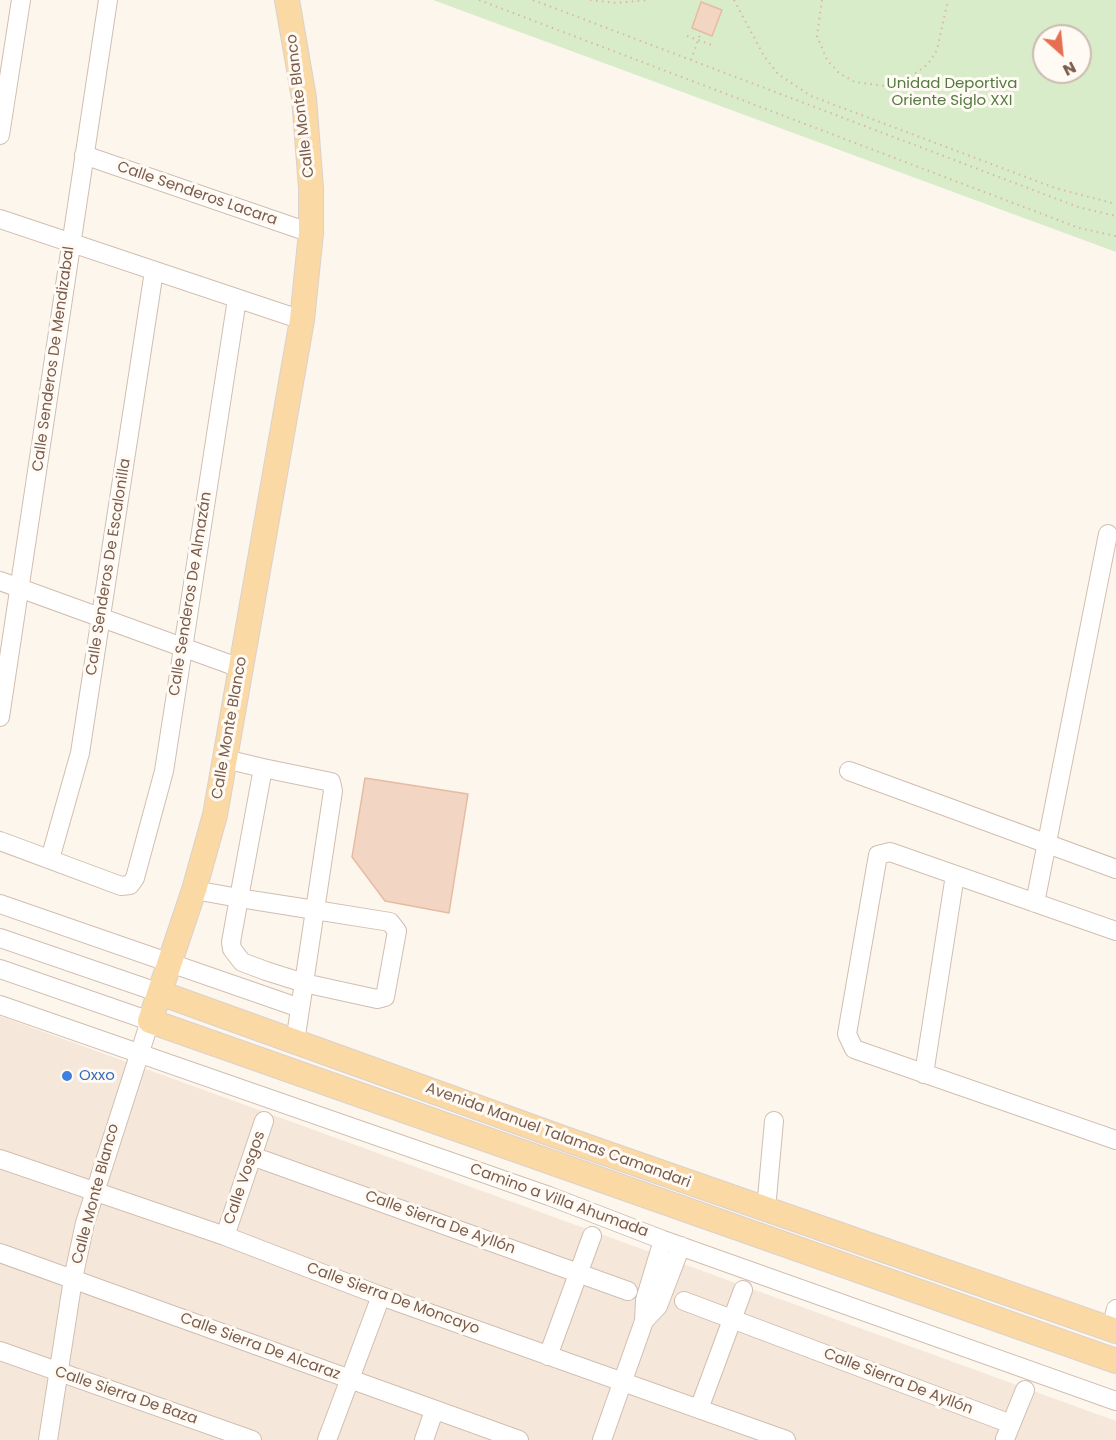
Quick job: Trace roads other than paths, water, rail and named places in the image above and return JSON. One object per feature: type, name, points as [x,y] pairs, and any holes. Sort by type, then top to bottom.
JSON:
[{"type":"main road","name":"Calle Monte Blanco","points":[[150,1021],[194,890],[215,815],[302,321],[311,233],[309,145],[287,0]]},
{"type":"main road","name":"Avenida Manuel Talamas Camandari","points":[[160,993],[766,1209],[1114,1323]]},
{"type":"main road","name":"Avenida Manuel Talamas Camandari","points":[[150,1021],[1116,1360]]},
{"type":"street","points":[[0,135],[21,0]]},
{"type":"street","name":"Calle Senderos De Mendizabal","points":[[0,717],[108,0]]},
{"type":"street","name":"Calle Senderos Lacara","points":[[84,155],[311,233]]},
{"type":"street","points":[[0,219],[302,321]]},
{"type":"street","name":"Calle Senderos De Escalonilla","points":[[50,859],[80,753],[154,271]]},
{"type":"street","name":"Calle Senderos De Almazán","points":[[50,859],[121,886],[130,885],[135,879],[157,804],[237,299]]},
{"type":"street","points":[[1035,903],[1108,534]]},
{"type":"street","points":[[0,580],[240,668]]},
{"type":"street","points":[[225,759],[327,780],[333,786],[295,1042]]},
{"type":"street","points":[[194,890],[239,898],[390,922],[397,931],[387,993],[381,999],[304,983],[242,962],[234,954],[231,942],[239,898],[263,768]]},
{"type":"street","points":[[849,771],[1116,869]]},
{"type":"street","points":[[0,841],[50,859]]},
{"type":"street","points":[[1116,931],[890,852],[878,855],[848,1034],[854,1049],[1116,1140]]},
{"type":"street","points":[[924,1074],[955,875]]},
{"type":"street","points":[[0,904],[300,1008]]},
{"type":"street","name":"Avenida Manuel Talamas Camandari","points":[[0,938],[160,993]]},
{"type":"street","name":"Avenida Manuel Talamas Camandari","points":[[0,969],[150,1021]]},
{"type":"street","name":"Camino a Villa Ahumada","points":[[0,1005],[549,1196],[672,1244],[1116,1401]]},
{"type":"street","name":"Calle Monte Blanco","points":[[48,1440],[73,1279],[94,1191],[150,1021]]},
{"type":"street","name":"Calle Vosgos","points":[[225,1236],[264,1120]]},
{"type":"street","points":[[766,1209],[774,1121]]},
{"type":"street","name":"Calle Sierra De Ayllón","points":[[252,1156],[628,1291]]},
{"type":"street","name":"Calle Sierra De Moncayo","points":[[0,1159],[225,1236],[381,1296],[786,1440]]},
{"type":"street","points":[[548,1356],[592,1236]]},
{"type":"street","points":[[602,1440],[644,1321],[658,1306],[672,1244]]},
{"type":"street","name":"Calle Sierra De Alcaraz","points":[[0,1254],[519,1440]]},
{"type":"street","points":[[699,1409],[743,1290]]},
{"type":"street","points":[[327,1440],[381,1296]]},
{"type":"street","name":"Calle Sierra De Ayllón","points":[[684,1301],[1008,1431]]},
{"type":"street","name":"Calle Sierra De Baza","points":[[0,1351],[252,1440]]},
{"type":"street","points":[[1008,1431],[1025,1390]]},
{"type":"street","points":[[424,1440],[435,1411]]},
{"type":"place","name":"Oxxo","points":[[67,1076]]},
{"type":"park label","name":"Unidad Deportiva Oriente Siglo XXI","points":[[952,92]]}]
